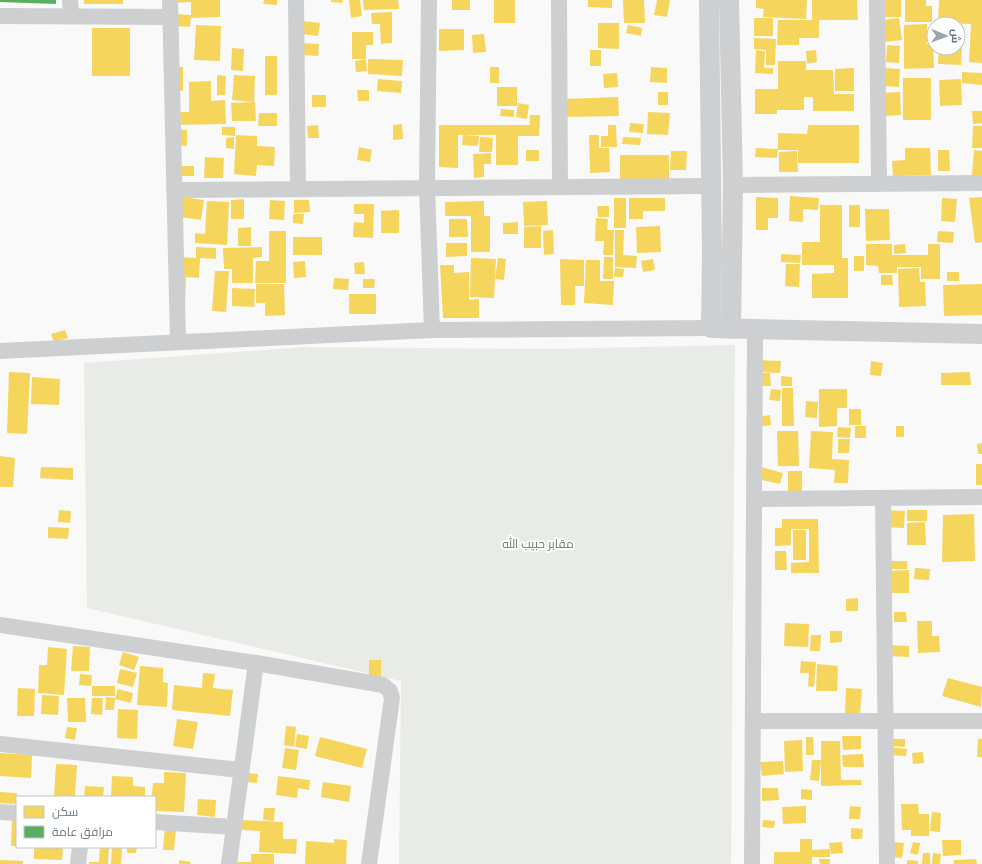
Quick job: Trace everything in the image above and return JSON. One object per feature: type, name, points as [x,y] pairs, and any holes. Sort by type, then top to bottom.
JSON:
[{"type":"street","points":[[170,0],[178,342]]},
{"type":"street","points":[[296,0],[298,188]]},
{"type":"street","points":[[429,0],[427,187],[432,330]]},
{"type":"street","points":[[559,0],[560,186]]},
{"type":"street","points":[[709,0],[711,186],[721,328]]},
{"type":"street","points":[[721,328],[732,185],[729,0]]},
{"type":"street","points":[[877,0],[879,184]]},
{"type":"street","points":[[0,16],[70,8],[170,17]]},
{"type":"street","points":[[732,185],[982,183]]},
{"type":"street","points":[[174,190],[711,186]]},
{"type":"street","points":[[0,351],[432,330],[721,328],[982,334]]},
{"type":"street","points":[[752,864],[755,329]]},
{"type":"street","points":[[883,498],[888,864]]},
{"type":"street","points":[[754,499],[982,498]]},
{"type":"street","points":[[0,625],[256,663],[383,685],[390,691],[392,698],[369,864]]},
{"type":"street","points":[[229,864],[240,770],[256,663]]},
{"type":"street","points":[[753,721],[982,721]]},
{"type":"street","points":[[0,744],[240,770]]},
{"type":"street","points":[[0,812],[16,813]]},
{"type":"street","points":[[156,822],[234,827]]},
{"type":"street","points":[[78,864],[80,848]]},
{"type":"green space","name":"مقابر حبيب الله","points":[[735,345],[731,864],[399,864],[401,681],[87,608],[84,363],[304,347],[547,349]]},
{"type":"building: سكن","points":[[84,0],[123,0],[123,4],[84,4]]},
{"type":"building: سكن","points":[[172,0],[220,0],[220,17],[191,18],[191,2],[172,3]]},
{"type":"building: سكن","points":[[264,0],[277,0],[277,5],[263,4]]},
{"type":"building: سكن","points":[[331,0],[343,0],[342,3],[331,2]]},
{"type":"building: سكن","points":[[349,0],[360,0],[362,16],[351,18]]},
{"type":"building: سكن","points":[[363,0],[398,0],[399,9],[364,10]]},
{"type":"building: سكن","points":[[452,0],[470,0],[470,10],[452,10]]},
{"type":"building: سكن","points":[[494,0],[515,0],[515,23],[494,23]]},
{"type":"building: سكن","points":[[588,0],[612,0],[612,8],[588,7]]},
{"type":"building: سكن","points":[[623,0],[644,0],[645,23],[624,23]]},
{"type":"building: سكن","points":[[657,0],[670,0],[667,17],[654,15]]},
{"type":"building: سكن","points":[[756,0],[807,0],[806,19],[763,17],[764,9],[756,8]]},
{"type":"building: سكن","points":[[812,0],[857,0],[858,20],[819,20],[819,38],[799,38],[799,45],[777,45],[778,20],[812,20]]},
{"type":"building: سكن","points":[[880,0],[901,0],[901,17],[881,17]]},
{"type":"building: سكن","points":[[905,0],[926,0],[926,6],[932,6],[932,16],[926,16],[926,22],[905,22]]},
{"type":"building: سكن","points":[[939,0],[982,0],[982,63],[969,62],[971,24],[966,24],[966,16],[938,16]]},
{"type":"building: سكن","points":[[392,12],[392,43],[381,44],[380,24],[372,24],[371,13]]},
{"type":"building: سكن","points":[[174,14],[191,15],[190,27],[174,26]]},
{"type":"building: سكن","points":[[754,18],[773,18],[773,36],[754,36]]},
{"type":"building: سكن","points":[[899,18],[902,40],[885,42],[882,20]]},
{"type":"building: سكن","points":[[303,21],[320,23],[318,36],[302,34]]},
{"type":"building: سكن","points":[[598,23],[619,23],[619,49],[598,48]]},
{"type":"building: سكن","points":[[926,24],[926,56],[934,56],[934,68],[904,69],[904,25]]},
{"type":"building: سكن","points":[[196,25],[221,26],[220,61],[194,60]]},
{"type":"building: سكن","points":[[628,25],[642,28],[641,36],[626,33]]},
{"type":"building: سكن","points":[[92,28],[130,28],[130,76],[92,76]]},
{"type":"building: سكن","points":[[439,29],[464,29],[464,50],[439,51]]},
{"type":"building: سكن","points":[[352,32],[373,32],[373,45],[366,45],[366,59],[352,59]]},
{"type":"building: سكن","points":[[484,34],[486,52],[473,53],[472,35]]},
{"type":"building: سكن","points":[[754,38],[776,39],[775,65],[766,65],[766,50],[754,49]]},
{"type":"building: سكن","points":[[302,43],[319,44],[318,56],[301,55]]},
{"type":"building: سكن","points":[[887,45],[900,46],[899,63],[886,62]]},
{"type":"building: سكن","points":[[232,48],[244,49],[243,71],[231,70]]},
{"type":"building: سكن","points":[[590,50],[601,50],[601,66],[590,66]]},
{"type":"building: سكن","points":[[756,50],[765,51],[764,68],[773,68],[773,74],[755,73]]},
{"type":"building: سكن","points":[[816,50],[817,62],[807,64],[806,51]]},
{"type":"building: سكن","points":[[265,56],[277,56],[277,95],[265,95]]},
{"type":"building: سكن","points":[[938,56],[961,56],[961,65],[938,64]]},
{"type":"building: سكن","points":[[366,59],[367,71],[356,72],[355,61]]},
{"type":"building: سكن","points":[[368,59],[403,60],[402,76],[368,74]]},
{"type":"building: سكن","points":[[778,61],[806,61],[806,70],[833,70],[834,94],[854,94],[854,111],[813,111],[813,97],[804,97],[804,110],[777,110],[777,114],[755,114],[755,89],[778,89]]},
{"type":"building: سكن","points":[[174,67],[183,67],[183,91],[174,90]]},
{"type":"building: سكن","points":[[490,67],[499,67],[499,83],[490,83]]},
{"type":"building: سكن","points":[[651,67],[667,68],[667,83],[650,82]]},
{"type":"building: سكن","points":[[854,68],[854,91],[835,91],[835,69]]},
{"type":"building: سكن","points":[[882,68],[900,69],[899,87],[882,86]]},
{"type":"building: سكن","points":[[962,72],[982,73],[982,85],[962,83]]},
{"type":"building: سكن","points":[[617,73],[618,87],[604,88],[603,74]]},
{"type":"building: سكن","points":[[217,75],[226,76],[225,95],[217,95]]},
{"type":"building: سكن","points":[[234,75],[255,76],[254,102],[232,100]]},
{"type":"building: سكن","points":[[903,78],[931,78],[931,120],[903,120]]},
{"type":"building: سكن","points":[[378,79],[402,81],[401,93],[377,91]]},
{"type":"building: سكن","points":[[961,79],[962,105],[940,106],[939,80]]},
{"type":"building: سكن","points":[[211,81],[211,101],[225,100],[226,124],[174,125],[174,112],[189,112],[189,82]]},
{"type":"building: سكن","points":[[497,87],[517,87],[517,106],[497,106]]},
{"type":"building: سكن","points":[[357,90],[369,90],[369,101],[358,101]]},
{"type":"building: سكن","points":[[658,92],[668,92],[668,105],[658,105]]},
{"type":"building: سكن","points":[[900,92],[901,115],[883,116],[882,93]]},
{"type":"building: سكن","points":[[312,95],[326,95],[326,107],[312,107]]},
{"type":"building: سكن","points":[[618,97],[619,116],[565,117],[564,99]]},
{"type":"building: سكن","points":[[255,102],[256,121],[232,121],[231,103]]},
{"type":"building: سكن","points":[[518,103],[529,105],[527,119],[516,117]]},
{"type":"building: سكن","points":[[501,109],[514,110],[514,117],[500,116]]},
{"type":"building: سكن","points":[[972,111],[982,111],[982,123],[973,124]]},
{"type":"building: سكن","points":[[648,112],[670,113],[668,135],[647,134]]},
{"type":"building: سكن","points":[[259,113],[277,113],[277,126],[258,126]]},
{"type":"building: سكن","points":[[530,115],[540,115],[539,136],[518,136],[518,165],[496,165],[496,135],[458,135],[458,168],[439,167],[439,125],[530,125]]},
{"type":"building: سكن","points":[[630,123],[644,124],[643,133],[629,132]]},
{"type":"building: سكن","points":[[402,124],[403,139],[393,140],[393,125]]},
{"type":"building: سكن","points":[[318,125],[319,138],[308,138],[307,126]]},
{"type":"building: سكن","points":[[608,125],[616,125],[617,147],[601,147],[601,136],[608,136]]},
{"type":"building: سكن","points":[[808,125],[859,125],[859,163],[798,163],[798,150],[778,150],[778,133],[807,134]]},
{"type":"building: سكن","points":[[973,126],[982,126],[982,148],[972,148]]},
{"type":"building: سكن","points":[[222,127],[235,127],[235,136],[222,135]]},
{"type":"building: سكن","points":[[176,129],[187,130],[187,146],[175,145]]},
{"type":"building: سكن","points":[[236,135],[257,136],[257,146],[275,147],[274,166],[257,165],[256,176],[234,174]]},
{"type":"building: سكن","points":[[463,135],[479,136],[478,146],[462,145]]},
{"type":"building: سكن","points":[[589,135],[599,135],[599,148],[609,148],[610,172],[590,173]]},
{"type":"building: سكن","points":[[234,137],[234,149],[226,148],[226,138]]},
{"type":"building: سكن","points":[[480,137],[493,138],[492,152],[479,152]]},
{"type":"building: سكن","points":[[623,137],[641,138],[640,145],[622,144]]},
{"type":"building: سكن","points":[[359,147],[372,150],[370,162],[357,160]]},
{"type":"building: سكن","points":[[756,148],[778,149],[777,158],[755,157]]},
{"type":"building: سكن","points":[[905,148],[930,148],[931,175],[893,176],[892,161],[905,160]]},
{"type":"building: سكن","points":[[526,150],[539,150],[539,161],[526,161]]},
{"type":"building: سكن","points":[[938,150],[949,150],[950,171],[938,171]]},
{"type":"building: سكن","points":[[974,150],[982,151],[982,175],[972,175]]},
{"type":"building: سكن","points":[[671,151],[687,151],[686,170],[670,170]]},
{"type":"building: سكن","points":[[797,151],[798,172],[779,172],[779,152]]},
{"type":"building: سكن","points":[[491,153],[491,164],[484,164],[484,177],[474,178],[473,154]]},
{"type":"building: سكن","points":[[620,155],[669,155],[669,179],[620,179]]},
{"type":"building: سكن","points":[[205,157],[224,158],[223,178],[204,178]]},
{"type":"building: سكن","points":[[175,166],[194,166],[194,176],[176,176]]},
{"type":"building: سكن","points":[[176,196],[204,200],[201,220],[173,216]]},
{"type":"building: سكن","points":[[790,196],[819,198],[818,210],[803,209],[803,222],[789,221]]},
{"type":"building: سكن","points":[[756,197],[778,198],[778,218],[768,218],[768,230],[756,230]]},
{"type":"building: سكن","points":[[982,197],[982,242],[975,243],[969,198]]},
{"type":"building: سكن","points":[[614,198],[626,198],[626,228],[614,228]]},
{"type":"building: سكن","points":[[629,198],[665,198],[665,211],[643,211],[643,219],[629,219]]},
{"type":"building: سكن","points":[[942,198],[957,199],[955,222],[941,221]]},
{"type":"building: سكن","points":[[244,199],[244,219],[231,219],[231,200]]},
{"type":"building: سكن","points":[[270,200],[285,201],[284,220],[269,219]]},
{"type":"building: سكن","points":[[294,200],[309,200],[310,212],[294,213]]},
{"type":"building: سكن","points":[[207,201],[229,202],[227,245],[195,243],[195,233],[205,234]]},
{"type":"building: سكن","points":[[484,201],[484,216],[490,216],[490,252],[471,252],[471,216],[445,216],[445,202]]},
{"type":"building: سكن","points":[[547,201],[548,225],[524,226],[523,202]]},
{"type":"building: سكن","points":[[354,204],[374,204],[373,238],[353,237],[354,222],[364,223],[364,214],[354,214]]},
{"type":"building: سكن","points":[[820,205],[842,205],[842,258],[848,258],[848,298],[812,298],[812,274],[834,273],[834,265],[802,265],[802,242],[820,242]]},
{"type":"building: سكن","points":[[849,205],[860,205],[860,227],[849,227]]},
{"type":"building: سكن","points":[[597,206],[609,206],[609,217],[598,217]]},
{"type":"building: سكن","points":[[865,209],[889,209],[890,240],[866,241]]},
{"type":"building: سكن","points":[[399,210],[399,233],[381,233],[381,211]]},
{"type":"building: سكن","points":[[293,214],[304,214],[303,224],[293,223]]},
{"type":"building: سكن","points":[[596,218],[608,219],[607,230],[614,230],[613,255],[603,255],[604,241],[595,241]]},
{"type":"building: سكن","points":[[449,219],[467,219],[468,237],[449,237]]},
{"type":"building: سكن","points":[[518,222],[518,234],[503,234],[503,223]]},
{"type":"building: سكن","points":[[541,226],[541,248],[524,248],[524,227]]},
{"type":"building: سكن","points":[[660,226],[661,252],[637,253],[636,227]]},
{"type":"building: سكن","points":[[251,227],[251,246],[238,246],[238,228]]},
{"type":"building: سكن","points":[[553,230],[554,254],[544,255],[543,231]]},
{"type":"building: سكن","points":[[615,230],[624,230],[623,255],[637,256],[636,268],[615,267]]},
{"type":"building: سكن","points":[[269,231],[286,231],[286,283],[255,283],[256,261],[269,261]]},
{"type":"building: سكن","points":[[938,231],[954,232],[953,243],[937,242]]},
{"type":"building: سكن","points":[[293,237],[322,237],[322,255],[293,255]]},
{"type":"building: سكن","points":[[446,243],[467,243],[467,256],[446,257]]},
{"type":"building: سكن","points":[[866,244],[892,244],[892,255],[928,255],[928,244],[940,244],[940,279],[921,279],[921,267],[897,267],[897,273],[879,273],[878,266],[866,265]]},
{"type":"building: سكن","points":[[905,244],[906,253],[894,254],[894,245]]},
{"type":"building: سكن","points":[[196,247],[216,248],[216,259],[200,258],[199,278],[186,277],[185,306],[176,306],[177,257],[196,258]]},
{"type":"building: سكن","points":[[262,247],[262,257],[253,258],[253,283],[232,283],[232,269],[224,269],[223,248]]},
{"type":"building: سكن","points":[[781,254],[801,255],[800,263],[781,262]]},
{"type":"building: سكن","points":[[854,256],[864,256],[864,271],[854,271]]},
{"type":"building: سكن","points":[[604,257],[613,257],[613,279],[603,279]]},
{"type":"building: سكن","points":[[471,258],[496,259],[494,298],[470,297]]},
{"type":"building: سكن","points":[[498,258],[506,259],[504,280],[495,279]]},
{"type":"building: سكن","points":[[560,259],[584,260],[584,286],[575,286],[575,305],[561,305]]},
{"type":"building: سكن","points":[[653,259],[655,270],[643,272],[641,261]]},
{"type":"building: سكن","points":[[586,260],[600,260],[600,281],[614,281],[613,305],[584,303]]},
{"type":"building: سكن","points":[[305,261],[306,277],[294,278],[293,262]]},
{"type":"building: سكن","points":[[364,262],[365,274],[355,274],[354,263]]},
{"type":"building: سكن","points":[[786,264],[800,264],[799,287],[785,286]]},
{"type":"building: سكن","points":[[440,265],[454,265],[454,273],[469,272],[469,300],[479,299],[479,318],[443,318]]},
{"type":"building: سكن","points":[[615,268],[624,269],[623,277],[614,277]]},
{"type":"building: سكن","points":[[919,268],[920,282],[925,282],[926,306],[899,307],[898,269]]},
{"type":"building: سكن","points":[[215,271],[229,271],[226,312],[212,311]]},
{"type":"building: سكن","points":[[947,272],[959,272],[959,281],[947,281]]},
{"type":"building: سكن","points":[[881,275],[892,275],[893,285],[881,285]]},
{"type":"building: سكن","points":[[334,278],[349,279],[348,290],[333,289]]},
{"type":"building: سكن","points":[[363,279],[375,279],[374,288],[363,288]]},
{"type":"building: سكن","points":[[256,284],[284,284],[285,315],[265,316],[265,303],[256,303]]},
{"type":"building: سكن","points":[[982,284],[982,315],[944,316],[943,285]]},
{"type":"building: سكن","points":[[232,288],[255,289],[254,307],[232,306]]},
{"type":"building: سكن","points":[[349,294],[376,294],[376,314],[349,314]]},
{"type":"building: سكن","points":[[65,330],[68,338],[54,342],[51,334]]},
{"type":"building: سكن","points":[[758,360],[781,361],[780,373],[758,372]]},
{"type":"building: سكن","points":[[871,361],[883,363],[881,376],[870,375]]},
{"type":"building: سكن","points":[[9,372],[30,373],[27,434],[7,433]]},
{"type":"building: سكن","points":[[970,372],[971,385],[941,385],[941,373]]},
{"type":"building: سكن","points":[[759,373],[770,373],[771,386],[759,386]]},
{"type":"building: سكن","points":[[781,376],[792,377],[792,386],[781,386]]},
{"type":"building: سكن","points":[[32,377],[60,379],[59,405],[31,404]]},
{"type":"building: سكن","points":[[782,388],[793,388],[794,426],[782,426]]},
{"type":"building: سكن","points":[[771,389],[781,390],[780,401],[769,400]]},
{"type":"building: سكن","points":[[819,389],[847,389],[847,408],[837,408],[837,426],[819,427]]},
{"type":"building: سكن","points":[[806,401],[818,402],[817,418],[805,417]]},
{"type":"building: سكن","points":[[849,409],[861,409],[861,425],[849,425]]},
{"type":"building: سكن","points":[[770,415],[771,425],[759,427],[758,417]]},
{"type":"building: سكن","points":[[855,426],[866,426],[866,438],[855,438]]},
{"type":"building: سكن","points":[[896,426],[904,426],[904,437],[896,437]]},
{"type":"building: سكن","points":[[838,427],[851,428],[850,438],[837,437]]},
{"type":"building: سكن","points":[[777,431],[798,431],[799,466],[778,466]]},
{"type":"building: سكن","points":[[811,431],[833,432],[832,459],[849,460],[848,483],[834,483],[835,470],[809,468]]},
{"type":"building: سكن","points":[[838,439],[850,439],[849,453],[838,453]]},
{"type":"building: سكن","points":[[982,443],[982,454],[978,454],[977,444]]},
{"type":"building: سكن","points":[[0,456],[15,458],[13,487],[0,487]]},
{"type":"building: سكن","points":[[976,464],[982,464],[982,485],[976,485]]},
{"type":"building: سكن","points":[[41,467],[73,468],[73,480],[40,478]]},
{"type":"building: سكن","points":[[761,467],[783,473],[780,484],[758,479]]},
{"type":"building: سكن","points":[[788,471],[802,471],[802,495],[788,495]]},
{"type":"building: سكن","points":[[59,510],[71,511],[70,523],[58,522]]},
{"type":"building: سكن","points":[[884,510],[905,511],[904,528],[884,527]]},
{"type":"building: سكن","points":[[907,510],[927,510],[927,521],[907,521]]},
{"type":"building: سكن","points":[[974,514],[975,561],[942,562],[943,515]]},
{"type":"building: سكن","points":[[782,519],[818,519],[819,573],[791,573],[791,563],[809,562],[809,529],[791,529],[791,545],[775,546],[775,528],[782,528]]},
{"type":"building: سكن","points":[[925,522],[926,545],[907,545],[907,523]]},
{"type":"building: سكن","points":[[48,527],[69,528],[68,539],[48,538]]},
{"type":"building: سكن","points":[[793,530],[806,530],[806,560],[793,560]]},
{"type":"building: سكن","points":[[775,551],[786,551],[787,570],[775,570]]},
{"type":"building: سكن","points":[[884,561],[907,561],[907,569],[884,569]]},
{"type":"building: سكن","points":[[915,568],[930,569],[929,580],[914,579]]},
{"type":"building: سكن","points":[[909,570],[909,593],[887,593],[886,571]]},
{"type":"building: سكن","points":[[858,598],[858,611],[846,611],[846,599]]},
{"type":"building: سكن","points":[[894,612],[906,612],[907,622],[894,622]]},
{"type":"building: سكن","points":[[917,621],[932,621],[932,636],[939,636],[940,652],[918,653]]},
{"type":"building: سكن","points":[[785,623],[809,624],[808,647],[784,646]]},
{"type":"building: سكن","points":[[830,631],[842,631],[842,642],[830,643]]},
{"type":"building: سكن","points":[[811,635],[821,635],[820,651],[810,651]]},
{"type":"building: سكن","points":[[887,645],[909,646],[909,657],[886,656]]},
{"type":"building: سكن","points":[[73,646],[90,647],[89,671],[71,671]]},
{"type":"building: سكن","points":[[48,647],[67,649],[64,695],[38,693],[39,665],[47,665]]},
{"type":"building: سكن","points":[[123,652],[139,657],[134,670],[119,665]]},
{"type":"building: سكن","points":[[369,660],[381,660],[381,677],[369,678]]},
{"type":"building: سكن","points":[[801,661],[816,662],[814,687],[808,686],[809,673],[800,673]]},
{"type":"building: سكن","points":[[817,664],[838,666],[837,691],[816,691]]},
{"type":"building: سكن","points":[[140,666],[163,668],[163,682],[168,683],[167,707],[137,705]]},
{"type":"building: سكن","points":[[120,669],[137,673],[133,687],[117,683]]},
{"type":"building: سكن","points":[[203,673],[215,674],[213,688],[233,690],[230,716],[172,710],[174,685],[202,688]]},
{"type":"building: سكن","points":[[80,674],[92,675],[91,686],[79,685]]},
{"type":"building: سكن","points":[[948,678],[982,687],[981,707],[942,696]]},
{"type":"building: سكن","points":[[92,686],[115,686],[115,696],[92,696]]},
{"type":"building: سكن","points":[[18,688],[35,689],[34,716],[17,716]]},
{"type":"building: سكن","points":[[846,688],[862,689],[860,714],[845,713]]},
{"type":"building: سكن","points":[[118,689],[133,693],[131,703],[115,699]]},
{"type":"building: سكن","points":[[42,695],[59,696],[58,715],[41,714]]},
{"type":"building: سكن","points":[[106,697],[115,698],[114,710],[105,710]]},
{"type":"building: سكن","points":[[67,698],[85,698],[86,722],[68,722]]},
{"type":"building: سكن","points":[[92,698],[103,698],[102,715],[91,714]]},
{"type":"building: سكن","points":[[118,709],[138,710],[137,739],[117,738]]},
{"type":"building: سكن","points":[[177,719],[198,722],[193,749],[173,746]]},
{"type":"building: سكن","points":[[286,726],[296,727],[294,747],[284,745]]},
{"type":"building: سكن","points":[[67,727],[77,728],[75,740],[65,738]]},
{"type":"building: سكن","points":[[297,734],[309,736],[307,749],[295,747]]},
{"type":"building: سكن","points":[[842,736],[861,736],[861,749],[843,750]]},
{"type":"building: سكن","points":[[320,737],[367,749],[362,768],[315,756]]},
{"type":"building: سكن","points":[[806,737],[813,737],[814,755],[806,755]]},
{"type":"building: سكن","points":[[887,739],[905,739],[905,747],[887,746]]},
{"type":"building: سكن","points":[[978,739],[982,739],[982,757],[977,757]]},
{"type":"building: سكن","points":[[802,740],[803,771],[785,772],[784,741]]},
{"type":"building: سكن","points":[[821,741],[840,741],[841,780],[861,780],[862,785],[821,786]]},
{"type":"building: سكن","points":[[887,747],[907,749],[906,756],[887,755]]},
{"type":"building: سكن","points":[[285,748],[299,750],[296,770],[282,768]]},
{"type":"building: سكن","points":[[923,752],[924,763],[913,764],[912,753]]},
{"type":"building: سكن","points":[[0,753],[32,755],[31,778],[0,776]]},
{"type":"building: سكن","points":[[863,754],[864,767],[843,767],[842,755]]},
{"type":"building: سكن","points":[[812,760],[821,760],[819,781],[810,780]]},
{"type":"building: سكن","points":[[783,761],[784,774],[762,776],[760,762]]},
{"type":"building: سكن","points":[[56,764],[77,765],[75,796],[54,796]]},
{"type":"building: سكن","points":[[164,772],[186,773],[184,812],[156,811],[156,796],[153,796],[152,794],[153,783],[164,783]]},
{"type":"building: سكن","points":[[247,773],[258,774],[257,783],[246,782]]},
{"type":"building: سكن","points":[[112,776],[133,777],[133,786],[145,787],[145,796],[111,796]]},
{"type":"building: سكن","points":[[278,776],[310,780],[309,790],[298,788],[297,798],[276,795]]},
{"type":"building: سكن","points":[[323,782],[351,786],[349,802],[321,797]]},
{"type":"building: سكن","points":[[85,786],[104,787],[103,796],[84,796]]},
{"type":"building: سكن","points":[[762,788],[778,788],[779,800],[762,801]]},
{"type":"building: سكن","points":[[801,789],[812,790],[812,800],[801,799]]},
{"type":"building: سكن","points":[[0,792],[17,793],[16,804],[0,803]]},
{"type":"building: سكن","points":[[198,799],[216,800],[215,817],[197,815]]},
{"type":"building: سكن","points":[[901,804],[918,804],[919,814],[929,814],[929,836],[911,836],[911,830],[902,830]]},
{"type":"building: سكن","points":[[806,806],[806,823],[783,824],[782,807]]},
{"type":"building: سكن","points":[[850,806],[861,807],[860,819],[849,819]]},
{"type":"building: سكن","points":[[264,808],[275,808],[274,821],[263,820]]},
{"type":"building: سكن","points":[[932,812],[941,813],[940,832],[930,831]]},
{"type":"building: سكن","points":[[12,820],[16,820],[16,846],[11,846]]},
{"type":"building: سكن","points":[[241,820],[283,822],[283,839],[297,839],[296,854],[259,852],[260,831],[241,830]]},
{"type":"building: سكن","points":[[763,820],[775,821],[774,828],[762,827]]},
{"type":"building: سكن","points":[[165,827],[176,828],[174,850],[163,850]]},
{"type":"building: سكن","points":[[851,828],[863,829],[862,839],[851,839]]},
{"type":"building: سكن","points":[[334,839],[347,840],[346,864],[305,864],[306,841],[334,843]]},
{"type":"building: سكن","points":[[800,839],[812,839],[812,850],[830,849],[830,857],[812,857],[812,864],[774,864],[774,852],[800,852]]},
{"type":"building: سكن","points":[[942,840],[961,840],[961,855],[943,856]]},
{"type":"building: سكن","points":[[842,842],[843,853],[831,854],[829,843]]},
{"type":"building: سكن","points":[[892,842],[904,843],[902,858],[890,857]]},
{"type":"building: سكن","points":[[913,842],[920,843],[918,855],[910,853]]},
{"type":"building: سكن","points":[[34,848],[63,848],[62,860],[34,859]]},
{"type":"building: سكن","points":[[100,848],[109,848],[108,864],[89,864],[89,862],[99,862]]},
{"type":"building: سكن","points":[[112,848],[122,848],[121,864],[111,864]]},
{"type":"building: سكن","points":[[127,848],[137,848],[136,853],[127,853]]},
{"type":"building: سكن","points":[[923,853],[930,853],[930,864],[922,864]]},
{"type":"building: سكن","points":[[933,853],[941,854],[940,864],[932,864]]},
{"type":"building: سكن","points":[[251,854],[274,854],[274,864],[237,864],[237,862],[251,862]]},
{"type":"building: سكن","points":[[819,859],[830,859],[830,864],[820,864]]},
{"type":"building: سكن","points":[[976,859],[977,864],[954,864],[954,860]]},
{"type":"building: سكن","points":[[0,860],[23,861],[23,864],[0,864]]},
{"type":"building: سكن","points":[[179,860],[191,862],[190,864],[179,864]]},
{"type":"building: سكن","points":[[907,860],[918,861],[918,864],[907,864]]},
{"type":"building: مرافق عامة","points":[[0,0],[56,0],[56,4],[0,2]]}]
